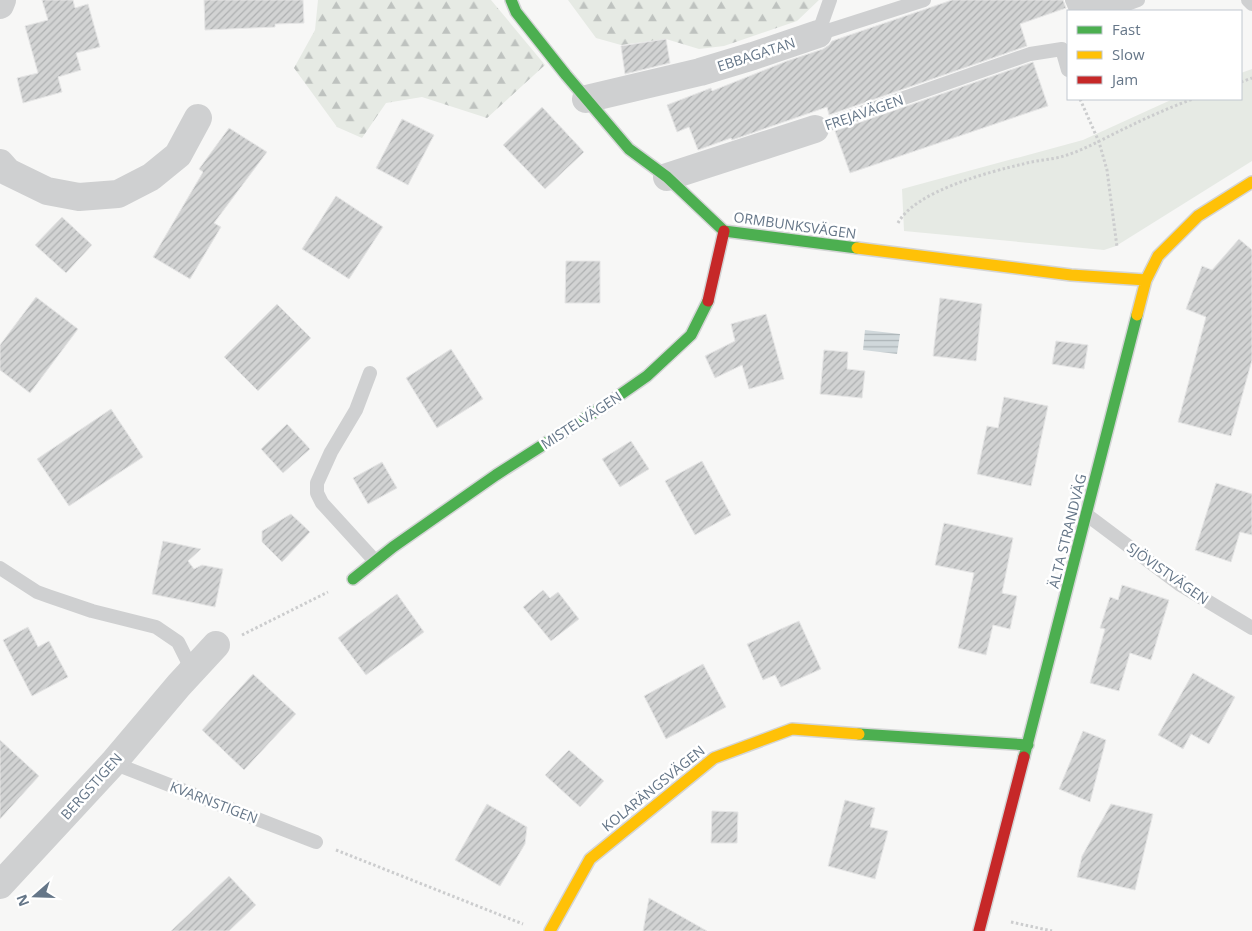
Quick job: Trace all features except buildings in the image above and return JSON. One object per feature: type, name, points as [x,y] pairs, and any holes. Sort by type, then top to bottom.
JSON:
[{"type":"street","points":[[0,5],[2,0]]},
{"type":"street","name":"ORMBUNKSVÄGEN","points":[[511,0],[516,12],[629,149],[667,177],[724,231],[1071,275],[1146,280]]},
{"type":"street","name":"EBBAGATAN","points":[[586,99],[700,72],[818,34]]},
{"type":"street","points":[[0,163],[8,172],[47,191],[79,197],[118,194],[151,178],[178,155],[198,118]]},
{"type":"street","name":"FREJAVÄGEN","points":[[667,177],[815,129]]},
{"type":"street","name":"ÄLTA STRANDVÄG","points":[[979,931],[1146,280],[1158,256],[1191,222],[1252,182]]},
{"type":"street","name":"MISTELVÄGEN","points":[[353,579],[375,561],[496,475],[604,406],[647,376],[691,335],[707,304],[724,231]]},
{"type":"street","name":"BERGSTIGEN","points":[[0,885],[113,763],[179,685],[216,645]]},
{"type":"street","name":"KOLARÄNGSVÄGEN","points":[[550,931],[590,859],[714,758],[792,729],[1028,745]]},
{"type":"lane","points":[[818,34],[830,0]]},
{"type":"lane","name":"EBBAGATAN","points":[[818,34],[924,0]]},
{"type":"lane","points":[[1072,0],[1075,7],[1122,6],[1138,0]]},
{"type":"lane","points":[[1248,0],[1252,4]]},
{"type":"lane","name":"FREJAVÄGEN","points":[[815,129],[1030,54],[1062,49],[1067,66]]},
{"type":"lane","points":[[370,373],[356,410],[323,467],[317,483],[317,493],[322,503],[375,561]]},
{"type":"lane","name":"SJÖVISTVÄGEN","points":[[1087,515],[1179,584],[1252,628]]},
{"type":"lane","name":"BERGSTIGEN","points":[[0,568],[37,592],[92,611],[156,627],[178,642],[188,662],[179,685]]},
{"type":"lane","name":"KVARNSTIGEN","points":[[113,763],[316,842]]},
{"type":"path","points":[[1080,100],[1099,142],[1107,170],[1116,246],[1146,280]]},
{"type":"path","points":[[890,253],[898,221],[922,199],[961,182],[1022,164],[1064,156],[1099,142],[1162,110],[1190,100]]},
{"type":"path","points":[[216,645],[246,634],[353,579]]},
{"type":"path","points":[[316,842],[530,927]]},
{"type":"path","points":[[983,916],[1052,931]]},
{"type":"green space","points":[[318,0],[491,0],[545,65],[487,118],[422,97],[386,103],[362,138],[337,127],[294,68],[315,30]]},
{"type":"green space","points":[[568,0],[819,0],[797,21],[724,46],[699,49],[666,39],[621,45],[596,38]]},
{"type":"green space","points":[[1252,69],[1252,161],[1116,246],[1104,250],[904,231],[902,189],[1083,140],[1171,100],[1242,100],[1242,73]]},
{"type":"shaded area","points":[[865,330],[900,334],[897,354],[863,350]]},
{"type":"traffic: fast","points":[[511,0],[516,12],[566,75],[629,149],[667,177],[724,231],[857,248]]},
{"type":"traffic: fast","points":[[353,579],[393,547],[496,475],[604,406],[647,376],[691,335],[708,301]]},
{"type":"traffic: fast","points":[[1024,757],[1137,315]]},
{"type":"traffic: fast","points":[[859,734],[1028,745]]},
{"type":"traffic: slow","points":[[1137,315],[1146,280],[1158,256],[1198,216],[1252,182]]},
{"type":"traffic: slow","points":[[857,248],[1071,275],[1146,280]]},
{"type":"traffic: slow","points":[[550,931],[590,859],[714,758],[792,729],[859,734]]},
{"type":"traffic: jam","points":[[708,301],[724,231]]},
{"type":"traffic: jam","points":[[979,931],[1024,757]]}]
